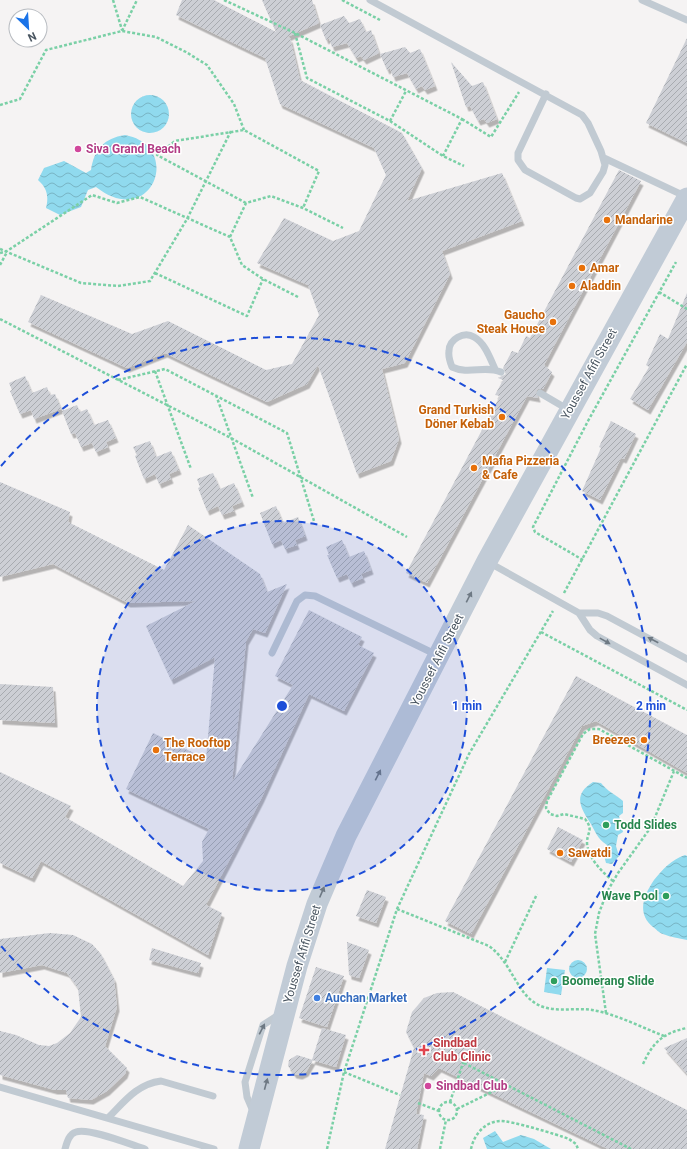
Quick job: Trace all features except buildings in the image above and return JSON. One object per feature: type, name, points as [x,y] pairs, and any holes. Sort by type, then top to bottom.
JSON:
[{"type":"street","name":"Youssef Afifi Street","points":[[249,1149],[297,966],[317,904],[346,836],[487,561],[569,410],[685,206]]},
{"type":"lane","points":[[370,0],[546,94],[582,115],[588,123],[604,158],[603,172],[590,193],[580,199],[525,170],[518,160],[518,153],[546,94]]},
{"type":"lane","points":[[642,0],[687,20]]},
{"type":"lane","points":[[604,158],[685,206]]},
{"type":"lane","points":[[468,334],[476,338],[482,344],[498,370],[460,371],[452,367],[448,350],[452,342],[459,337],[468,334]]},
{"type":"lane","points":[[540,393],[569,410]]},
{"type":"lane","points":[[487,561],[579,613],[590,630],[597,636],[687,685]]},
{"type":"lane","points":[[272,653],[297,601],[305,595],[315,596],[439,656]]},
{"type":"lane","points":[[579,613],[594,613],[607,616],[687,659]]},
{"type":"lane","points":[[108,1118],[138,1088],[155,1082],[161,1081],[213,1096]]},
{"type":"lane","points":[[0,1087],[214,1149]]},
{"type":"lane","points":[[65,1149],[72,1134],[83,1131],[145,1149]]},
{"type":"path","points":[[113,0],[122,31]]},
{"type":"path","points":[[122,31],[137,0]]},
{"type":"path","points":[[224,0],[295,33],[462,119],[491,137],[520,93],[513,89]]},
{"type":"path","points":[[342,0],[383,21]]},
{"type":"path","points":[[0,105],[20,99],[46,50],[122,31],[156,37],[186,52],[206,65],[234,104],[244,130]]},
{"type":"path","points":[[295,33],[306,78],[390,121],[443,156],[464,166]]},
{"type":"path","points":[[390,121],[407,91]]},
{"type":"path","points":[[443,156],[462,119]]},
{"type":"path","points":[[303,208],[319,171],[244,130],[175,141],[157,155],[246,203],[271,196],[303,208],[343,228]]},
{"type":"path","points":[[0,249],[81,283],[118,286],[150,281],[188,218],[231,131]]},
{"type":"path","points":[[0,253],[7,251],[92,195],[117,204],[140,197],[230,237],[242,265],[264,279],[298,297]]},
{"type":"path","points":[[230,237],[246,203]]},
{"type":"path","points":[[0,265],[7,251]]},
{"type":"path","points":[[583,560],[535,532],[533,527],[676,262]]},
{"type":"path","points":[[155,273],[247,316],[264,279]]},
{"type":"path","points":[[659,292],[687,309]]},
{"type":"path","points":[[0,320],[117,380],[166,403],[302,477],[407,537]]},
{"type":"path","points":[[327,1149],[344,1072],[397,909],[469,754],[583,560],[687,364]]},
{"type":"path","points":[[117,380],[165,368],[287,433],[302,477],[314,521]]},
{"type":"path","points":[[154,371],[191,469]]},
{"type":"path","points":[[216,395],[252,498]]},
{"type":"path","points":[[541,632],[687,710]]},
{"type":"path","points":[[613,881],[601,871],[592,858],[587,842],[590,828],[585,819],[564,814],[557,816],[550,814],[546,808],[547,801],[581,737],[590,729],[599,729],[687,778]]},
{"type":"path","points":[[606,1013],[596,934],[600,913],[613,881],[651,827],[674,771]]},
{"type":"path","points":[[505,962],[537,894]]},
{"type":"path","points":[[397,909],[489,946],[498,953],[526,996],[535,1003],[551,1009],[591,1010],[606,1013],[664,1036]]},
{"type":"path","points":[[643,1064],[655,1044],[664,1036],[672,1031],[687,1028]]},
{"type":"path","points":[[450,1102],[465,1057]]},
{"type":"path","points":[[464,1063],[631,1149]]},
{"type":"path","points":[[344,1072],[400,1095]]},
{"type":"path","points":[[439,1111],[441,1117],[446,1120],[454,1119],[457,1109],[507,1085]]},
{"type":"path","points":[[439,1111],[444,1103],[450,1102],[455,1105],[457,1109]]},
{"type":"path","points":[[418,1103],[439,1111]]},
{"type":"path","points":[[440,1149],[446,1120]]},
{"type":"path","points":[[471,1149],[473,1140],[478,1132],[484,1127],[501,1121],[565,1138],[576,1144],[578,1149]]},
{"type":"water","points":[[146,95],[154,95],[166,104],[169,114],[166,124],[160,130],[154,133],[146,133],[134,124],[131,118],[131,110],[140,98]]},
{"type":"water","points":[[125,135],[143,142],[153,154],[157,168],[154,182],[145,193],[132,199],[116,198],[96,187],[88,190],[81,207],[60,215],[46,208],[46,192],[38,180],[44,168],[64,161],[86,173],[91,170],[92,163],[101,146],[111,139]]},
{"type":"water","name":"Todd Slides","points":[[593,782],[601,783],[623,801],[623,813],[619,816],[623,832],[618,835],[616,846],[619,856],[612,864],[606,863],[603,852],[607,845],[596,834],[581,805],[580,800],[583,791]]},
{"type":"water","name":"Wave Pool","points":[[685,855],[687,856],[687,940],[659,932],[648,922],[643,910],[643,904],[647,892],[654,880],[668,865]]},
{"type":"water","points":[[578,960],[584,963],[587,969],[584,975],[578,978],[572,975],[569,969],[572,963]]},
{"type":"water","name":"Boomerang Slide","points":[[547,968],[565,970],[561,995],[544,992]]},
{"type":"water","points":[[495,1131],[503,1142],[521,1135],[534,1139],[551,1149],[487,1149],[483,1138]]},
{"type":"place","name":"Siva Grand Beach","points":[[78,149]]},
{"type":"place","name":"Mandarine","points":[[607,220]]},
{"type":"place","name":"Amar","points":[[582,268]]},
{"type":"place","name":"Aladdin","points":[[572,286]]},
{"type":"place","name":"Gaucho Steak House","points":[[553,322]]},
{"type":"place","name":"Grand Turkish Döner Kebab","points":[[502,417]]},
{"type":"place","name":"Mafia Pizzeria & Cafe","points":[[474,468]]},
{"type":"place","name":"Breezes","points":[[644,740]]},
{"type":"place","name":"The Rooftop Terrace","points":[[156,750]]},
{"type":"place","name":"Todd Slides","points":[[606,825]]},
{"type":"place","name":"Sawatdi","points":[[560,853]]},
{"type":"place","name":"Wave Pool","points":[[666,896]]},
{"type":"place","name":"Boomerang Slide","points":[[554,981]]},
{"type":"place","name":"Auchan Market","points":[[317,998]]},
{"type":"place","name":"Sindbad Club Clinic","points":[[424,1050]]},
{"type":"place","name":"Sindbad Club","points":[[428,1086]]}]
